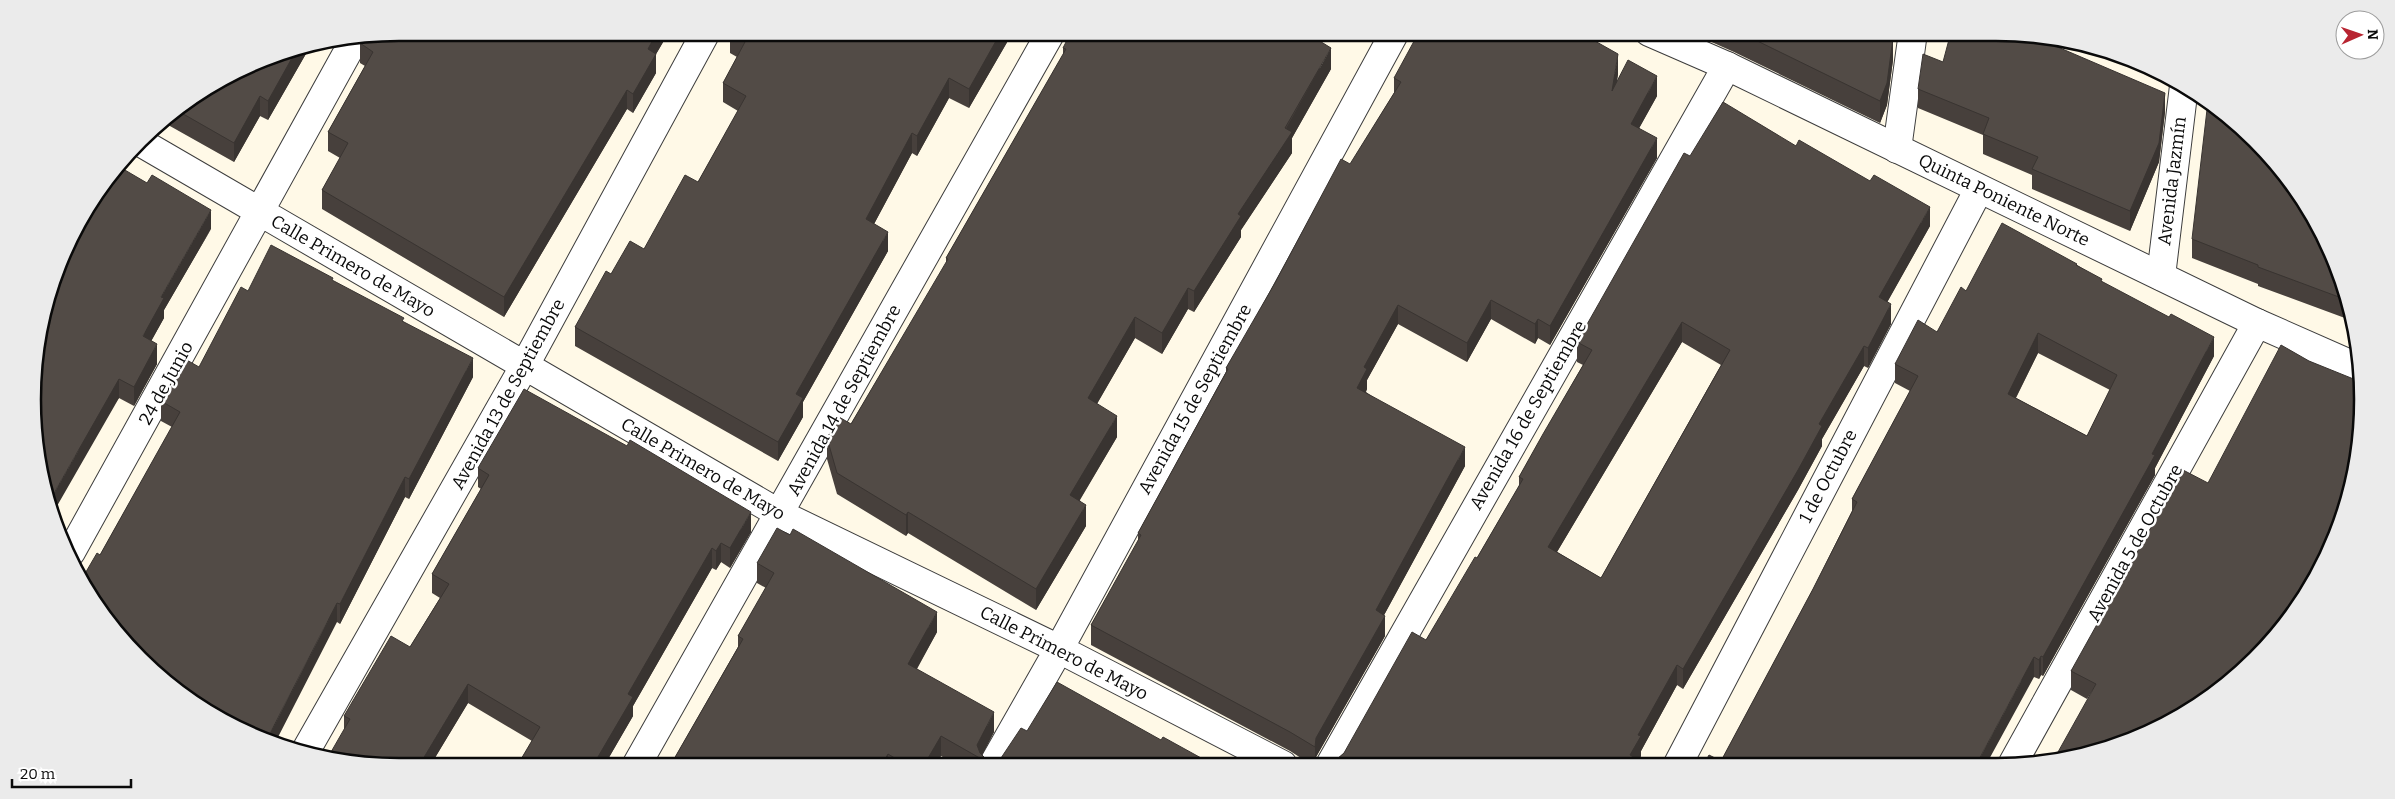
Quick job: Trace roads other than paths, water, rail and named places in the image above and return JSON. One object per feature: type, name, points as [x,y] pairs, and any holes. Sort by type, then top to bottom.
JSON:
[{"type":"street","name":"Avenida 13 de Septiembre","points":[[308,746],[525,365],[701,41]]},
{"type":"street","name":"Avenida 14 de Septiembre","points":[[641,758],[1046,41]]},
{"type":"street","name":"Avenida 15 de Septiembre","points":[[997,758],[1390,41]]},
{"type":"street","name":"Quinta Poniente Norte","points":[[1669,41],[1727,66],[2258,323],[2352,365]]},
{"type":"street","points":[[1897,149],[1912,41]]},
{"type":"street","name":"24 de Junio","points":[[74,548],[352,44]]},
{"type":"street","name":"Avenida 16 de Septiembre","points":[[1334,758],[1727,66]]},
{"type":"street","name":"Avenida Jazmín","points":[[2161,276],[2183,94]]},
{"type":"street","name":"Calle Primero de Mayo","points":[[146,146],[780,514],[1058,649],[1269,758]]},
{"type":"street","name":"1 de Octubre","points":[[1681,758],[1979,189]]},
{"type":"street","name":"Avenida 5 de Octubre","points":[[2016,757],[2258,323]]}]
